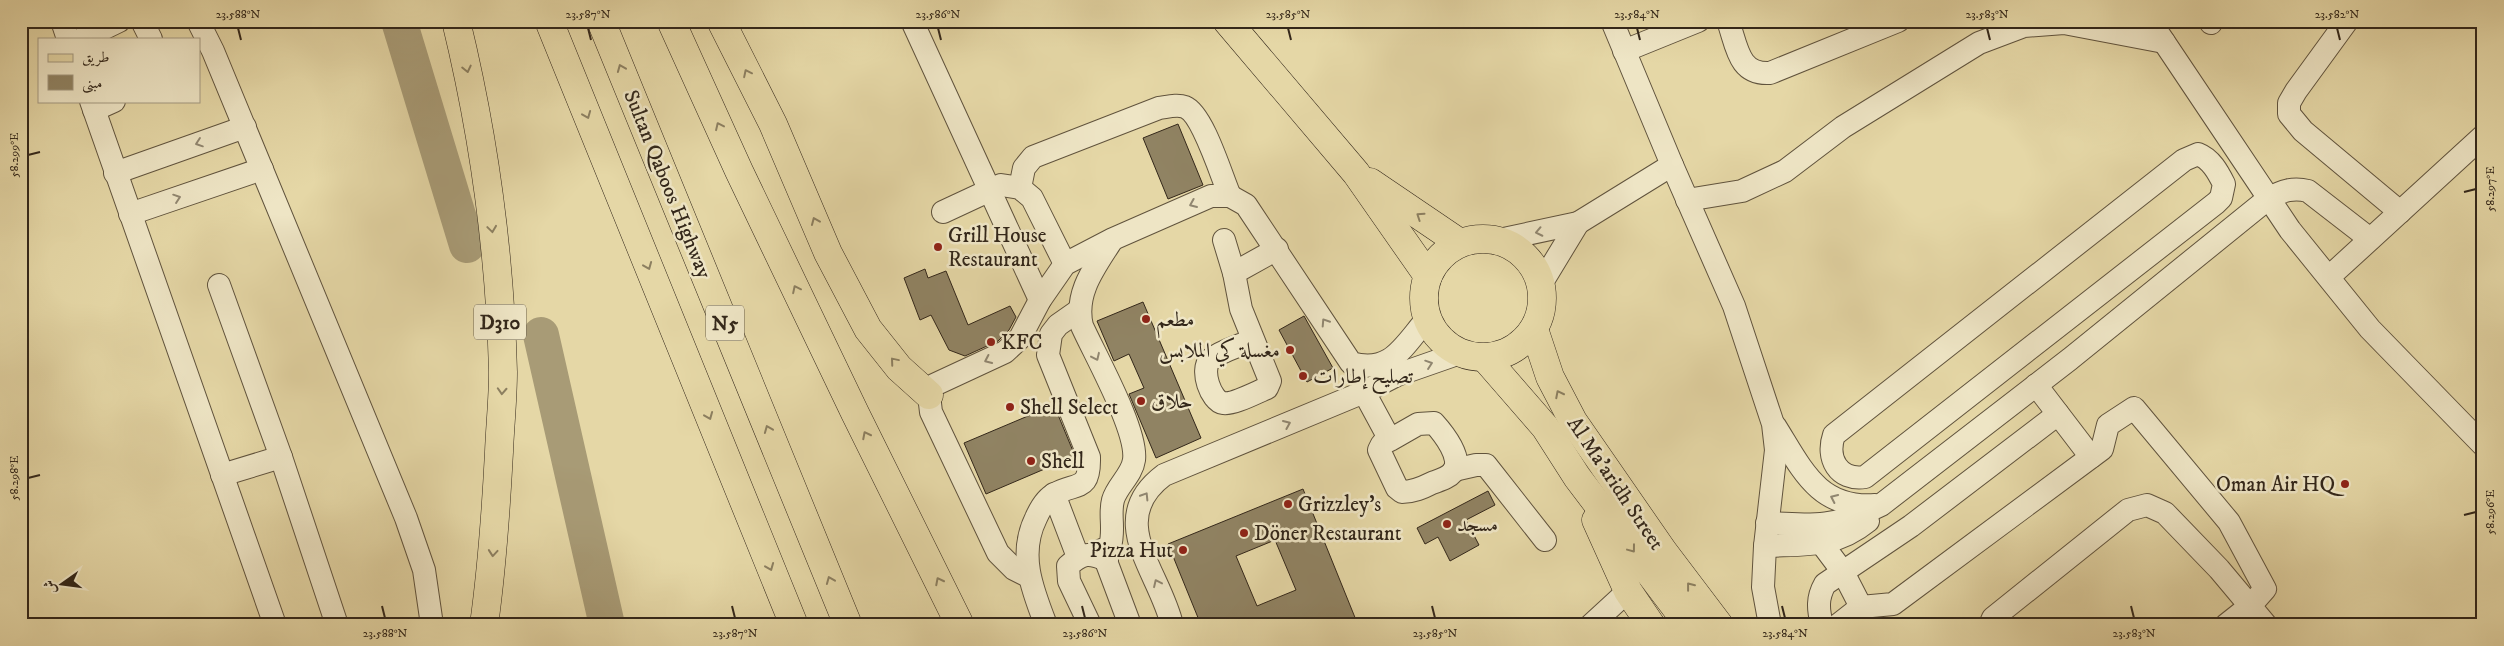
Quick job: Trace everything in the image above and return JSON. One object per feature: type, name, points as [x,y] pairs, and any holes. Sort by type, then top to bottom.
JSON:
[{"type":"main road","name":"D310","points":[[456,21],[470,80],[482,150],[497,266],[503,374],[495,523],[484,625]]},
{"type":"main road","name":"N5","points":[[549,21],[794,625]]},
{"type":"main road","name":"Sultan Qaboos Highway","points":[[601,21],[848,625]]},
{"type":"main road","points":[[671,21],[739,170],[851,404],[958,619]]},
{"type":"main road","points":[[721,21],[773,124],[828,253],[868,329],[899,368],[929,395]]},
{"type":"main road","points":[[1227,21],[1356,173],[1428,276]]},
{"type":"main road","points":[[1356,173],[1460,243]]},
{"type":"main road","points":[[1473,239],[1499,240],[1514,247],[1526,257],[1535,269],[1541,284],[1542,300],[1540,315],[1534,329],[1525,341],[1513,349],[1500,355],[1473,355],[1446,345],[1435,333],[1427,319],[1424,305],[1424,290],[1428,276],[1441,256],[1460,243],[1473,239]]},
{"type":"main road","name":"Al Ma'aridh Street","points":[[1534,329],[1550,376],[1573,422],[1662,551],[1719,625]]},
{"type":"main road","name":"Al Ma'aridh Street","points":[[1473,355],[1545,428],[1577,478],[1689,625]]},
{"type":"main road","points":[[1577,478],[1628,591],[1651,625]]},
{"type":"street","points":[[62,21],[68,38]]},
{"type":"street","points":[[84,38],[119,21]]},
{"type":"street","points":[[142,21],[150,38]]},
{"type":"street","points":[[198,21],[213,51],[245,127],[416,543],[424,570],[432,625]]},
{"type":"street","points":[[912,21],[1040,300]]},
{"type":"street","points":[[1612,21],[1672,165],[1734,306],[1773,424],[1776,450],[1765,546],[1763,587],[1770,625]]},
{"type":"street","points":[[1624,51],[1698,21]]},
{"type":"street","points":[[1728,21],[1743,62],[1748,70],[1757,74],[1770,73],[1888,23]]},
{"type":"street","points":[[2150,21],[2290,230],[2370,329],[2483,445]]},
{"type":"street","points":[[2347,21],[2296,91],[2289,103],[2289,114],[2303,131],[2400,212]]},
{"type":"street","points":[[1687,200],[1742,191],[1785,171],[1843,127],[1979,43],[2024,26],[2064,23],[2164,42]]},
{"type":"street","points":[[110,102],[92,106],[275,625]]},
{"type":"street","points":[[1020,188],[1024,168],[1033,157],[1158,108],[1174,105],[1186,107],[1198,120],[1230,196]]},
{"type":"street","points":[[116,173],[245,127]]},
{"type":"street","points":[[2328,277],[2483,136]]},
{"type":"street","points":[[2198,154],[2206,157],[2224,184],[2221,198],[2043,338],[1865,477],[1855,479],[1845,476],[1832,458],[1830,446],[1834,435],[1843,427],[2184,160],[2198,154]]},
{"type":"street","points":[[1499,240],[1578,223],[1672,165]]},
{"type":"street","points":[[130,214],[262,169]]},
{"type":"street","points":[[943,212],[1001,185],[1020,188],[1032,198],[1065,264]]},
{"type":"street","points":[[1768,523],[1833,524],[1858,517],[1881,505],[2053,372],[2269,198],[2282,191],[2301,189],[2308,191],[2370,239]]},
{"type":"street","points":[[1028,576],[1014,569],[998,553],[931,412],[929,395],[934,385],[1005,352],[1020,338],[1040,300],[1065,264],[1113,239],[1211,196],[1230,196],[1246,205],[1352,363],[1365,367],[1376,367],[1390,360],[1427,319]]},
{"type":"street","points":[[1541,284],[1578,223]]},
{"type":"street","points":[[1113,239],[1086,282],[1078,311],[1082,326],[1129,429],[1150,460],[1157,465],[1177,470]]},
{"type":"street","points":[[1224,240],[1234,273],[1241,309],[1252,340]]},
{"type":"street","points":[[1234,273],[1277,249]]},
{"type":"street","points":[[219,284],[281,457],[337,625]]},
{"type":"street","points":[[1078,311],[1058,324],[1051,334],[1048,355],[1089,457],[1090,472],[1080,486]]},
{"type":"street","points":[[2043,338],[2053,372],[2058,414],[2091,457]]},
{"type":"street","points":[[1172,625],[1169,610],[1138,543],[1137,521],[1140,501],[1153,483],[1164,475],[1364,392],[1397,375],[1473,355]]},
{"type":"street","points":[[1364,392],[1390,440]]},
{"type":"street","points":[[1838,625],[1860,607],[1893,604],[2102,449],[2108,425],[2134,408],[2229,522],[2265,589],[2250,606],[2226,625]]},
{"type":"street","points":[[1822,625],[1818,610],[1819,594],[1825,584],[1911,526],[2058,414]]},
{"type":"street","points":[[1434,423],[1449,442],[1457,462],[1454,470],[1446,478],[1411,492],[1402,492],[1397,488],[1379,450],[1382,444],[1390,440],[1418,424],[1434,423]]},
{"type":"street","points":[[1773,424],[1812,484],[1833,499],[1856,506],[1881,505]]},
{"type":"street","points":[[1093,557],[1110,546],[1114,532],[1113,500],[1134,460],[1129,429]]},
{"type":"street","points":[[222,475],[281,457]]},
{"type":"street","points":[[1454,470],[1476,465],[1486,465],[1545,540]]},
{"type":"street","points":[[1041,619],[1028,576],[1027,548],[1031,528],[1041,507],[1054,494],[1080,486],[1114,483],[1125,479]]},
{"type":"street","points":[[1054,494],[1093,557],[1130,625]]},
{"type":"street","points":[[1765,546],[1822,544],[1839,539],[1856,531],[1870,519],[1881,505]]},
{"type":"street","points":[[1990,625],[1993,618],[2128,510],[2147,505],[2165,513],[2219,569],[2266,625]]},
{"type":"street","points":[[1090,625],[1069,581],[1068,566],[1138,543]]},
{"type":"street","points":[[1822,544],[1843,572],[1860,607]]},
{"type":"street","points":[[1590,625],[1628,591]]},
{"type":"building","points":[[1178,124],[1203,185],[1168,199],[1143,138]]},
{"type":"building","points":[[925,269],[928,278],[946,271],[968,325],[1010,306],[1016,317],[1009,330],[998,341],[965,356],[949,350],[931,315],[920,320],[904,278]]},
{"type":"building","points":[[1143,302],[1201,438],[1156,458],[1129,394],[1144,388],[1129,354],[1114,361],[1097,321]]},
{"type":"building","points":[[1304,316],[1333,368],[1307,382],[1279,330]]},
{"type":"building","points":[[1054,405],[1075,456],[986,494],[964,443]]},
{"type":"building","points":[[1303,489],[1356,620],[1343,625],[1201,625],[1168,544]],"holes":[[[1275,540],[1296,590],[1257,606],[1236,556]]]},
{"type":"building","name":"مسجد","points":[[1488,491],[1495,505],[1466,520],[1479,545],[1450,561],[1438,537],[1425,544],[1417,528]]},
{"type":"waterway","points":[[399,21],[467,245]]},
{"type":"waterway","points":[[541,335],[607,625]]},
{"type":"place","name":"Grill House Restaurant","points":[[938,247]]},
{"type":"place","name":"مطعم","points":[[1146,319]]},
{"type":"place","name":"KFC","points":[[991,342]]},
{"type":"place","name":"مغسلة كي الملابس","points":[[1290,350]]},
{"type":"place","name":"تصليح إطارات","points":[[1303,376]]},
{"type":"place","name":"حلاق","points":[[1141,401]]},
{"type":"place","name":"Shell Select","points":[[1010,407]]},
{"type":"place","name":"Shell","points":[[1031,461]]},
{"type":"place","name":"Oman Air HQ","points":[[2345,484]]},
{"type":"place","name":"Grizzley's","points":[[1288,504]]},
{"type":"place","name":"مسجد","points":[[1447,524]]},
{"type":"place","name":"Döner Restaurant","points":[[1244,533]]},
{"type":"place","name":"Pizza Hut","points":[[1183,550]]}]
